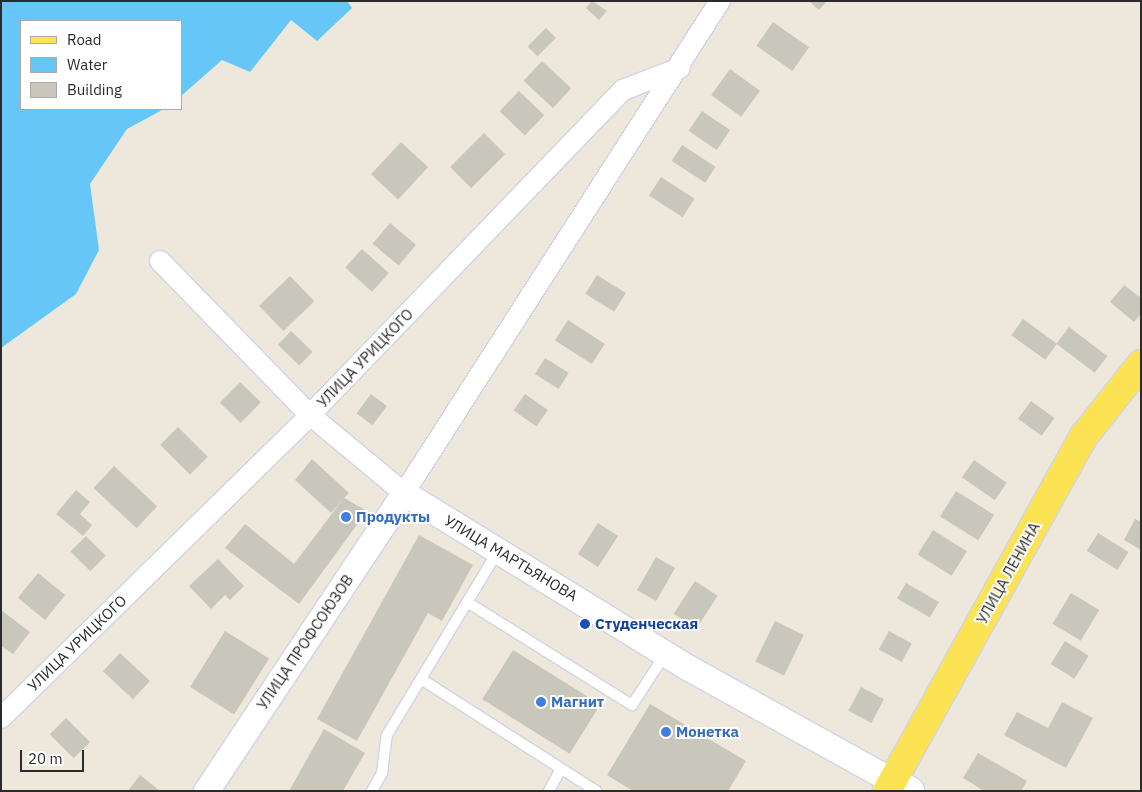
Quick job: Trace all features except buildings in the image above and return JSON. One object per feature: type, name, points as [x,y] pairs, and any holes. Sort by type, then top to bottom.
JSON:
[{"type":"main road","name":"УЛИЦА ЛЕНИНА","points":[[897,787],[1084,436],[1141,364]]},
{"type":"street","points":[[404,493],[680,68],[720,1]]},
{"type":"street","name":"УЛИЦА УРИЦКОГО","points":[[1,718],[310,415],[623,90],[680,68]]},
{"type":"street","name":"УЛИЦА МАРТЬЯНОВА","points":[[160,260],[310,415],[404,493],[666,653],[897,787]]},
{"type":"street","name":"УЛИЦА ПРОФСОЮЗОВ","points":[[206,791],[404,493]]},
{"type":"lane","points":[[372,791],[382,772],[387,735],[498,551]]},
{"type":"lane","points":[[467,602],[632,705],[666,653]]},
{"type":"lane","points":[[421,679],[560,770],[596,791]]},
{"type":"lane","points":[[549,791],[560,770]]},
{"type":"water","points":[[1,1],[347,1],[352,8],[317,41],[291,20],[250,72],[222,60],[182,95],[182,20],[20,20],[20,110],[162,110],[127,129],[90,184],[99,250],[76,294],[1,348]]},
{"type":"place","name":"Продукты","points":[[346,517]]},
{"type":"place","name":"Студенческая","points":[[585,624]]},
{"type":"place","name":"Магнит","points":[[541,702]]},
{"type":"place","name":"Монетка","points":[[666,732]]}]
